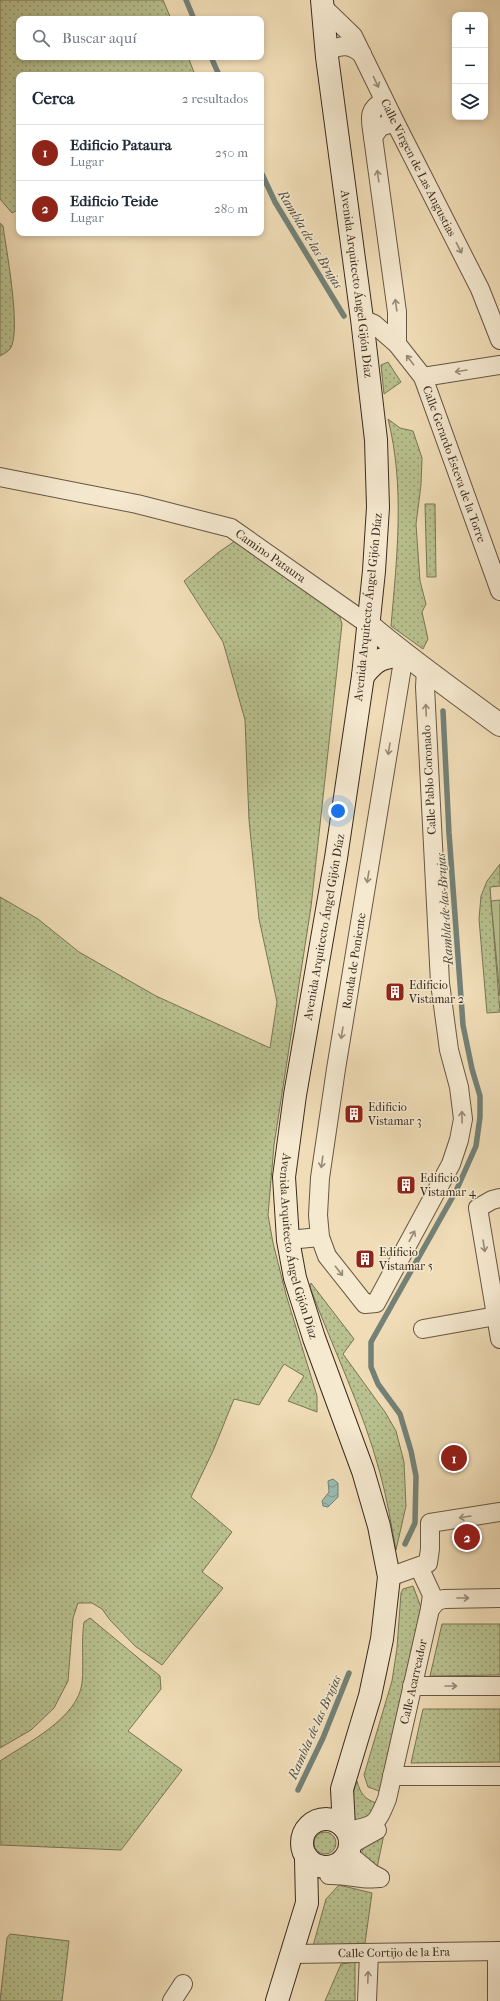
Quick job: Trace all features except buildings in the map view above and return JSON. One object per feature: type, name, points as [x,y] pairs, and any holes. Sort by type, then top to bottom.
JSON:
[{"type":"main road","name":"Avenida Arquitecto Ángel Gijón Díaz","points":[[277,2001],[307,1903],[342,1849],[342,1789],[371,1689],[382,1639],[389,1577],[379,1526],[363,1472],[314,1338],[295,1278],[288,1240],[284,1177],[295,1096],[336,858],[363,676],[369,625],[378,492],[376,440],[362,319],[327,57],[322,3]]},
{"type":"main road","name":"Camino Pataura","points":[[369,625],[404,655],[426,669],[500,725]]},
{"type":"main road","points":[[363,676],[371,665],[380,659],[404,655]]},
{"type":"main road","name":"Avenida Arquitecto Ángel Gijón Díaz","points":[[307,1903],[306,1859],[301,1849],[301,1838],[306,1828],[315,1821],[342,1789]]},
{"type":"main road","points":[[306,1859],[315,1866],[325,1868],[342,1849],[335,1821],[325,1819],[315,1821]]},
{"type":"street","name":"Calle Virgen de Las Angustias","points":[[322,3],[353,36],[384,101],[480,289],[500,340]]},
{"type":"street","points":[[327,57],[330,50],[339,46],[353,47],[362,54]]},
{"type":"street","points":[[384,101],[376,105],[370,114],[397,312],[397,344]]},
{"type":"street","points":[[373,137],[380,127],[395,122]]},
{"type":"street","name":"Calle Gerardo Esteva de la Torre","points":[[362,319],[374,324],[397,344],[423,377],[494,556],[500,592]]},
{"type":"street","points":[[423,377],[500,365]]},
{"type":"street","name":"Camino Pataura","points":[[0,476],[137,504],[231,528],[369,625]]},
{"type":"street","name":"Ronda de Poniente","points":[[320,1237],[318,1215],[320,1178],[336,1069],[404,655]]},
{"type":"street","name":"Calle Pablo Coronado","points":[[320,1237],[327,1256],[365,1304],[376,1302],[451,1164],[459,1140],[463,1119],[459,1087],[449,1050],[440,983],[424,687],[426,669]]},
{"type":"street","points":[[500,1198],[492,1200],[478,1208],[500,1339]]},
{"type":"street","points":[[288,1240],[320,1237]]},
{"type":"street","points":[[423,1329],[496,1316]]},
{"type":"street","points":[[389,1577],[428,1563],[430,1549],[430,1523],[500,1512]]},
{"type":"street","name":"Calle Acarreador","points":[[342,1849],[372,1834],[385,1822],[387,1799],[432,1595],[419,1567]]},
{"type":"street","points":[[430,1609],[437,1601],[444,1599],[500,1598]]},
{"type":"street","points":[[412,1686],[500,1686]]},
{"type":"street","points":[[392,1776],[500,1776]]},
{"type":"street","points":[[342,1849],[371,1873],[384,1879],[371,1880],[339,1874],[342,1849]]},
{"type":"street","points":[[497,2001],[498,1951]]},
{"type":"street","name":"Calle Cortijo de la Era","points":[[292,1954],[498,1951]]},
{"type":"street","points":[[367,2001],[369,1954]]},
{"type":"street","points":[[172,2001],[183,1984]]},
{"type":"green space","points":[[0,0],[163,0],[170,16],[16,16],[16,60],[189,60],[194,72],[16,72],[16,211],[12,213],[0,199]]},
{"type":"green space","points":[[0,223],[3,226],[10,270],[14,309],[14,326],[13,340],[10,349],[0,356]]},
{"type":"green space","points":[[388,362],[401,382],[384,394],[381,365]]},
{"type":"green space","points":[[388,419],[400,428],[413,431],[422,458],[421,485],[416,524],[420,581],[426,604],[422,612],[428,639],[423,649],[391,626],[397,548],[398,496],[393,444]]},
{"type":"green space","points":[[425,504],[435,504],[436,577],[427,577]]},
{"type":"green space","points":[[235,541],[339,614],[342,624],[311,907],[274,1145],[268,1215],[273,1243],[287,1298],[317,1396],[317,1412],[288,1401],[304,1376],[284,1364],[259,1405],[234,1399],[213,1451],[191,1497],[232,1532],[202,1572],[223,1588],[162,1665],[135,1646],[110,1620],[102,1609],[92,1603],[78,1603],[73,1618],[68,1681],[54,1708],[31,1730],[0,1748],[0,897],[38,919],[79,952],[156,996],[270,1048],[277,1002],[259,919],[249,820],[245,720],[223,642],[184,581],[219,552]]},
{"type":"green space","points":[[500,864],[500,886],[490,887],[500,1012],[487,1013],[479,919],[481,896],[487,881]]},
{"type":"green space","points":[[500,900],[500,996],[491,901]]},
{"type":"green space","points":[[311,1283],[354,1339],[343,1354],[385,1412],[396,1431],[404,1462],[406,1506],[396,1550],[385,1492],[373,1449],[310,1287]]},
{"type":"green space","points":[[413,1586],[422,1610],[390,1755],[379,1791],[368,1787],[364,1775],[392,1681],[397,1648],[401,1593],[403,1589]]},
{"type":"green space","points":[[90,1618],[160,1676],[161,1689],[128,1731],[182,1770],[121,1850],[0,1845],[0,1761],[50,1728],[71,1707],[78,1696],[82,1683],[84,1622]]},
{"type":"green space","points":[[442,1624],[500,1624],[500,1675],[430,1676]]},
{"type":"green space","points":[[423,1709],[500,1709],[500,1762],[411,1763]]},
{"type":"green space","points":[[357,1781],[366,1798],[377,1803],[372,1816],[355,1821],[348,1810]]},
{"type":"green space","points":[[325,1832],[333,1835],[336,1843],[333,1851],[325,1854],[317,1851],[314,1843],[317,1835]]},
{"type":"green space","points":[[384,1834],[377,1868],[361,1855],[362,1851],[367,1845]]},
{"type":"green space","points":[[339,1885],[372,1893],[365,1943],[313,1946],[326,1899]]},
{"type":"green space","points":[[10,1934],[69,1941],[62,2001],[0,2001],[7,1938]]},
{"type":"green space","points":[[355,1962],[355,2001],[325,2001],[341,1964]]},
{"type":"water","points":[[333,1479],[338,1483],[338,1497],[328,1507],[323,1506],[322,1501],[329,1492],[328,1481]]},
{"type":"waterway","name":"Rambla de las Brujas","points":[[186,0],[193,16]]},
{"type":"waterway","name":"Rambla de las Brujas","points":[[212,60],[218,72]]},
{"type":"waterway","name":"Rambla de las Brujas","points":[[264,178],[275,202],[344,316]]},
{"type":"waterway","name":"Rambla de las Brujas","points":[[405,1544],[415,1523],[416,1476],[411,1451],[400,1414],[378,1384],[371,1367],[371,1342],[456,1191],[476,1146],[480,1117],[480,1096],[472,1069],[463,1025],[449,833],[443,711]]},
{"type":"waterway","name":"Rambla de las Brujas","points":[[298,1790],[323,1738],[349,1673]]},
{"type":"place","name":"Edificio Vistamar 2","points":[[395,992]]},
{"type":"place","name":"Edificio Vistamar 3","points":[[354,1114]]},
{"type":"place","name":"Edificio Vistamar 4","points":[[406,1185]]},
{"type":"place","name":"Edificio Vistamar 5","points":[[365,1259]]},
{"type":"place","name":"Edificio Pataura","points":[[454,1458]]},
{"type":"place","name":"Edificio Teide","points":[[467,1537]]}]
